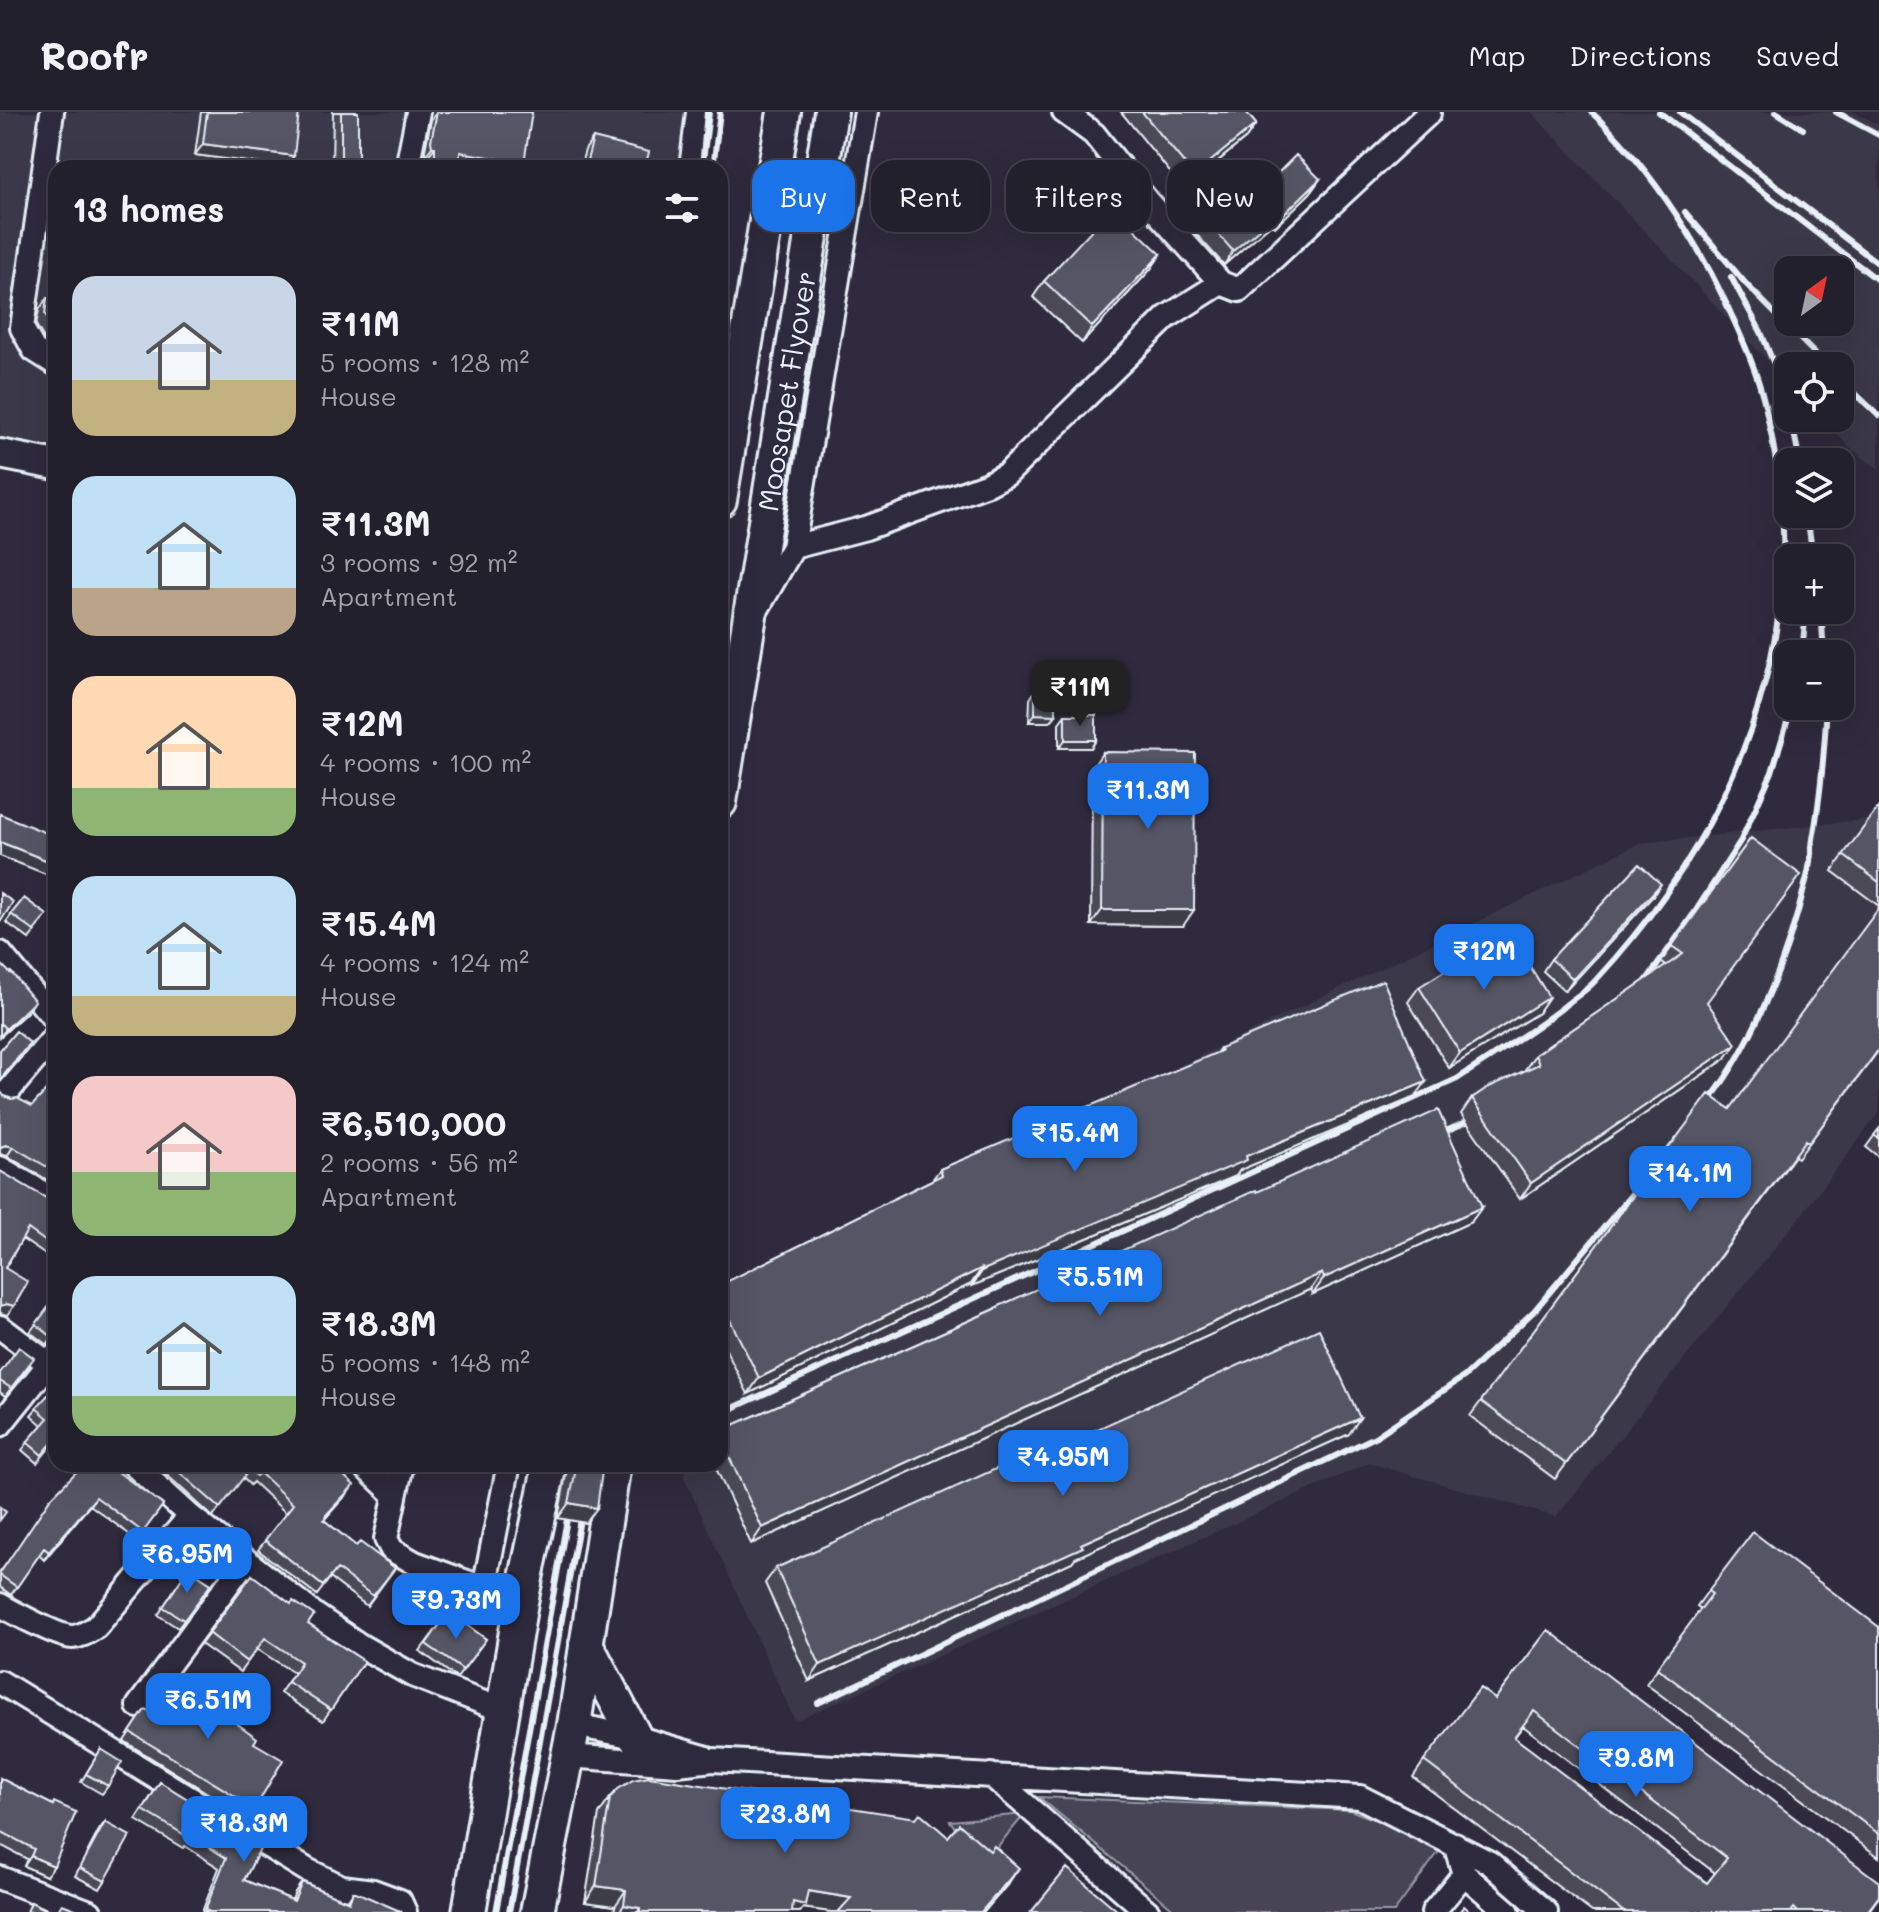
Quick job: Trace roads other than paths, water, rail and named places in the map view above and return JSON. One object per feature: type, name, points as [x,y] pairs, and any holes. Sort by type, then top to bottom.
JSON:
[{"type":"highway","name":"Moosapet Flyover","points":[[728,452],[784,112]]},
{"type":"highway","name":"Moosapet Flyover","points":[[728,753],[749,624],[778,544],[831,112]]},
{"type":"highway","points":[[469,1912],[521,1602],[548,1472]]},
{"type":"highway","points":[[537,1912],[570,1740],[613,1472]]},
{"type":"highway","points":[[586,1644],[635,1737]]},
{"type":"main road","points":[[0,454],[48,463]]},
{"type":"street","points":[[48,359],[34,350],[22,328],[52,112]]},
{"type":"street","points":[[409,160],[418,112]]},
{"type":"street","points":[[692,160],[698,112]]},
{"type":"street","points":[[866,112],[778,544],[866,528],[988,484],[1007,474],[1167,317],[1221,283]]},
{"type":"street","points":[[1064,112],[1094,134],[1147,201],[1221,283],[1239,290],[1429,113]]},
{"type":"street","points":[[1,955],[48,1011]]},
{"type":"street","points":[[6,1094],[48,1044]]},
{"type":"street","points":[[0,1168],[48,1196]]},
{"type":"street","points":[[0,1327],[48,1365],[0,1425]]},
{"type":"street","points":[[142,1472],[190,1516],[314,1614],[361,1646],[412,1675],[502,1710]]},
{"type":"street","points":[[371,1472],[395,1495]]},
{"type":"street","points":[[400,1472],[386,1539],[392,1550],[415,1563],[521,1602]]},
{"type":"street","points":[[484,1588],[507,1472]]},
{"type":"street","points":[[0,1605],[70,1637],[87,1633],[96,1627],[190,1516]]},
{"type":"street","points":[[138,1706],[246,1560]]},
{"type":"street","points":[[1,1686],[296,1864],[342,1887],[373,1891],[400,1901],[405,1912]]},
{"type":"street","points":[[570,1740],[635,1737],[713,1760]]},
{"type":"street","points":[[570,1740],[677,1764],[713,1760],[1360,1797],[1490,1863],[1546,1912]]},
{"type":"street","points":[[991,1775],[1148,1912]]},
{"type":"street","points":[[1455,1844],[1464,1874],[1508,1912]]},
{"type":"street","points":[[1433,1912],[1464,1874]]},
{"type":"street","points":[[0,1878],[88,1912]]},
{"type":"railway","points":[[703,160],[707,112]]},
{"type":"railway","points":[[714,160],[720,112]]},
{"type":"railway","points":[[728,1410],[1457,1079],[1587,989],[1666,894],[1722,798],[1744,748],[1761,695],[1774,641],[1782,585],[1780,494],[1762,392],[1726,303],[1667,201],[1631,153],[1591,112]]},
{"type":"railway","points":[[1659,112],[1879,281]]},
{"type":"railway","points":[[1680,112],[1879,264]]},
{"type":"railway","points":[[1776,112],[1803,129]]},
{"type":"railway","points":[[1836,112],[1879,135]]},
{"type":"railway","points":[[1685,212],[1746,284],[1813,352]]},
{"type":"railway","points":[[1731,277],[1761,332],[1774,364]]},
{"type":"railway","points":[[1854,392],[1879,416]]},
{"type":"railway","points":[[1794,432],[1797,448]]},
{"type":"railway","points":[[1809,528],[1811,544]]},
{"type":"railway","points":[[1803,640],[1805,624]]},
{"type":"railway","points":[[1822,624],[1823,640]]},
{"type":"railway","points":[[1633,994],[1644,984],[1695,912],[1741,840],[1772,772],[1788,720]]},
{"type":"railway","points":[[1700,1112],[1719,1088],[1751,1033],[1789,941],[1809,866],[1826,720]]},
{"type":"railway","points":[[1428,1139],[1473,1119],[1485,1110]]},
{"type":"railway","points":[[818,1703],[1375,1437],[1465,1376],[1534,1311],[1672,1146]]},
{"type":"railway","points":[[496,1912],[576,1472]]},
{"type":"railway","points":[[509,1912],[589,1472]]}]
